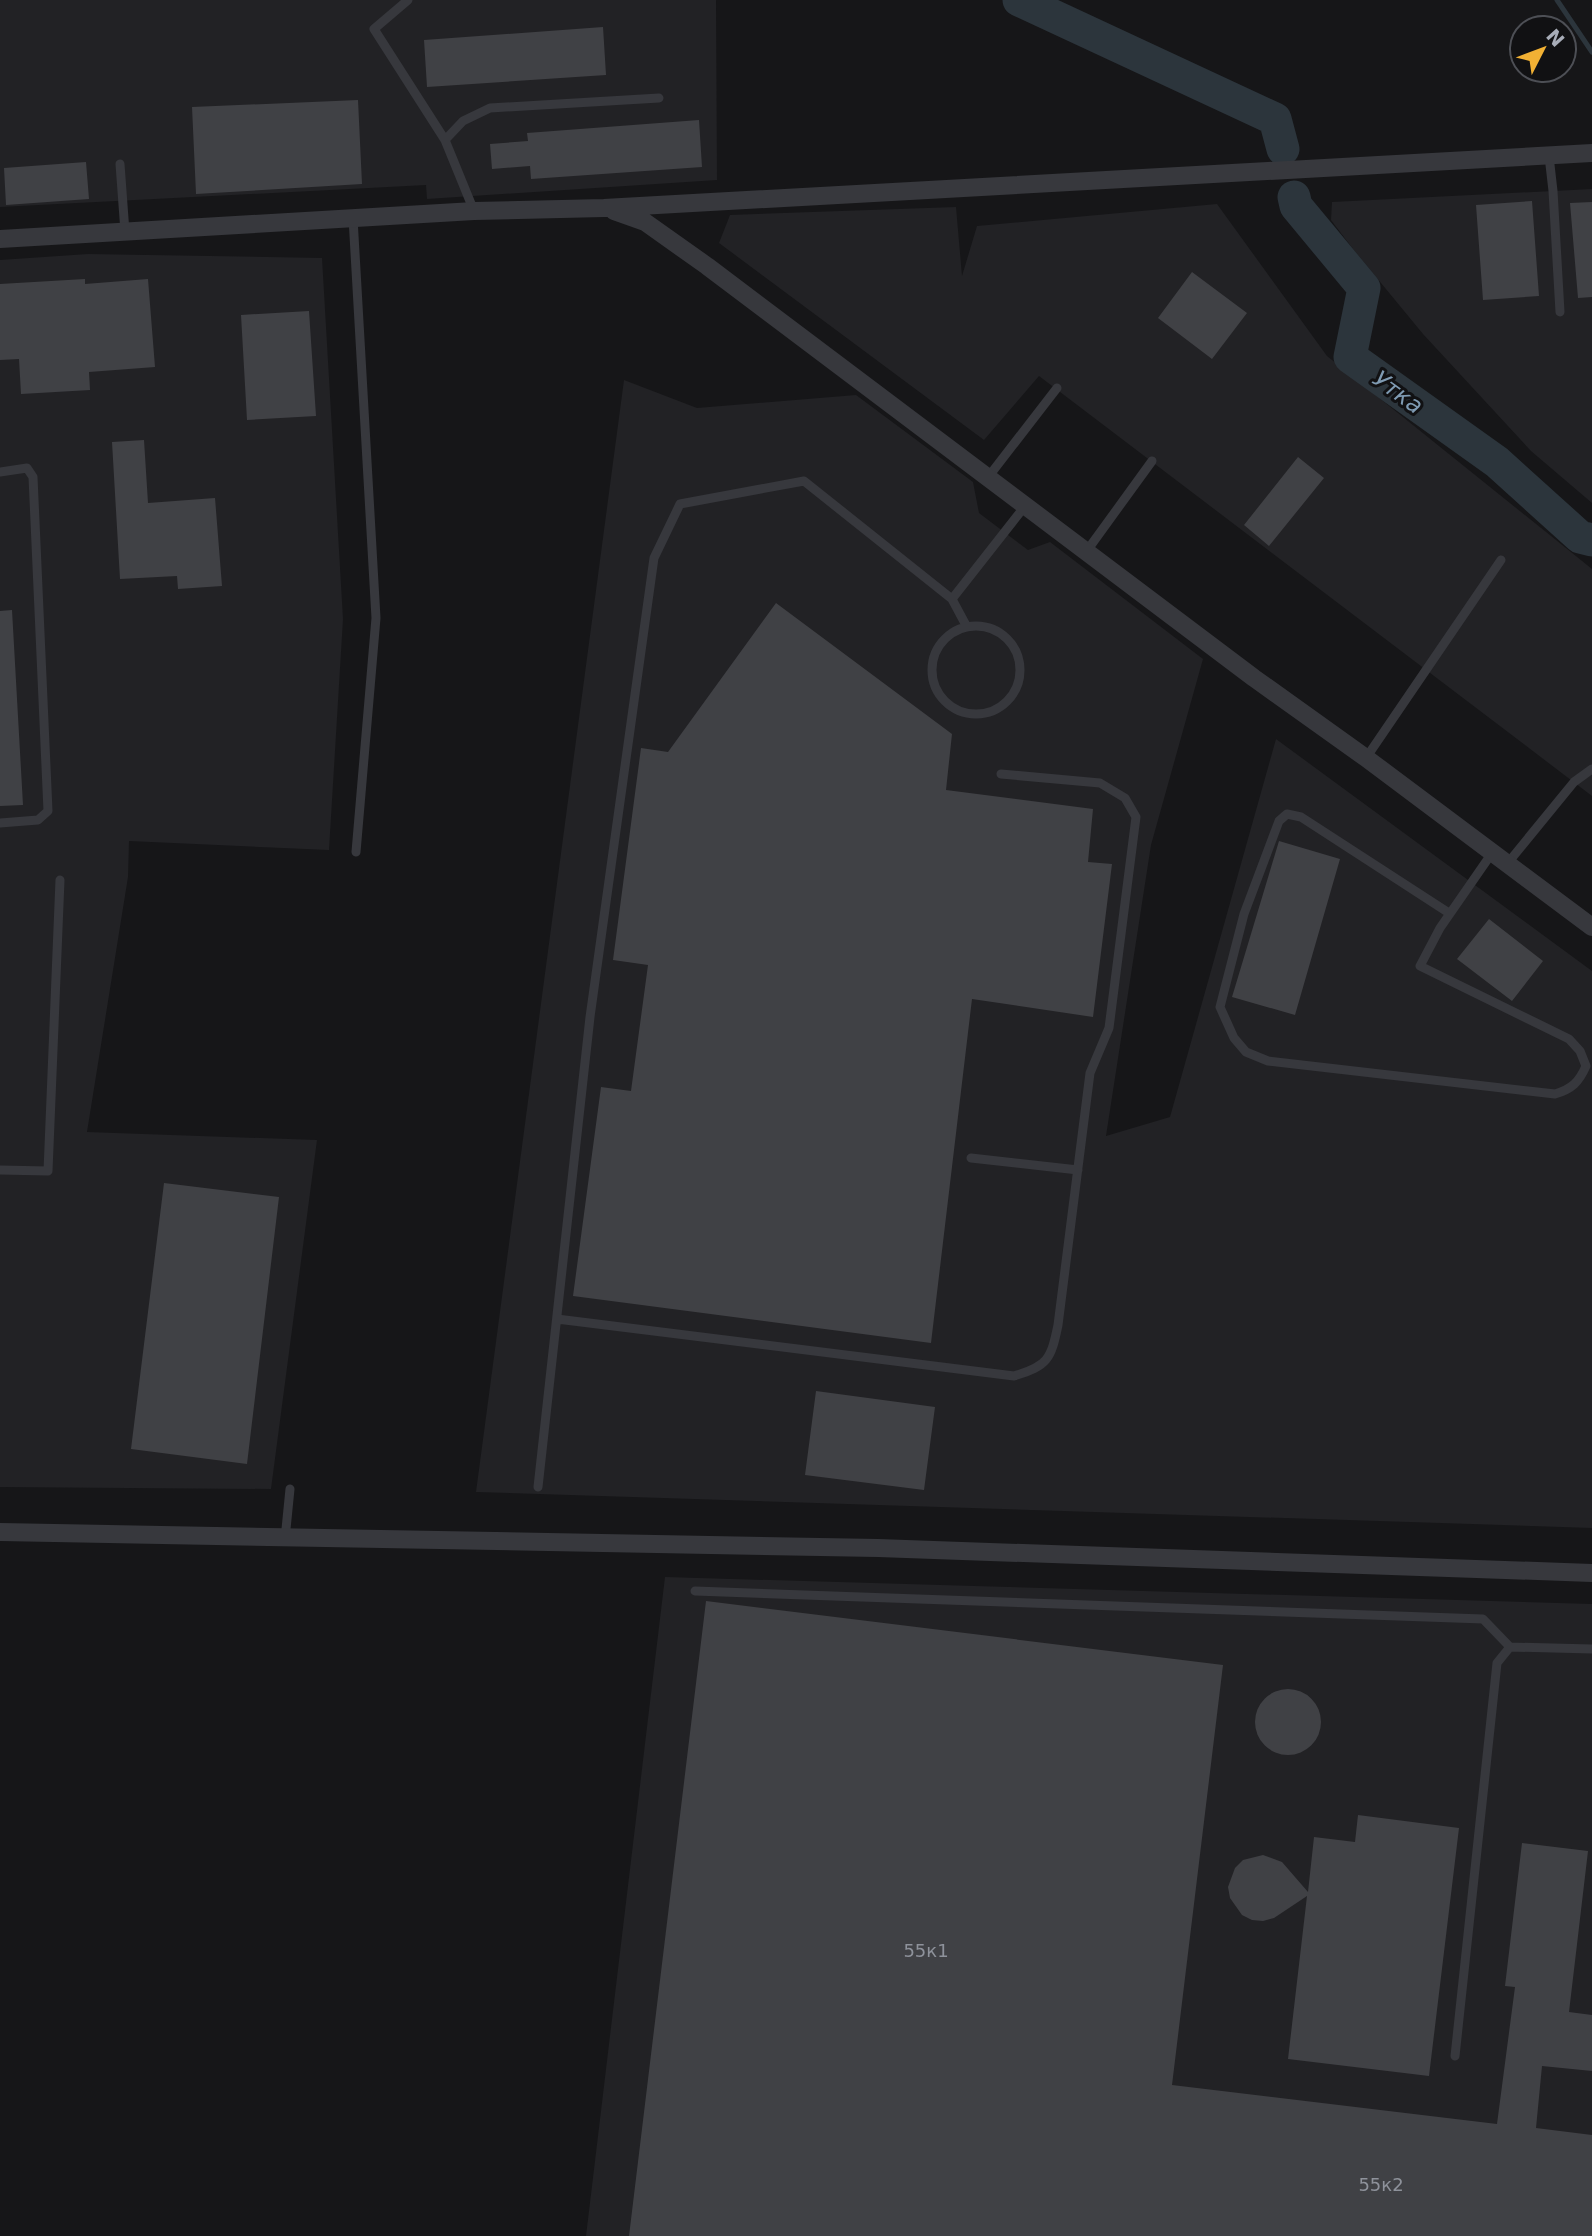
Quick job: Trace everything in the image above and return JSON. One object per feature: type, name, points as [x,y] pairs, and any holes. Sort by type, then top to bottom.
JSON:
[{"type":"street","points":[[0,239],[474,211],[604,208],[1592,153]]},
{"type":"street","points":[[604,208],[645,222],[669,238],[989,476],[1254,678],[1592,927]]},
{"type":"street","points":[[0,1532],[878,1548],[1592,1573]]},
{"type":"lane","points":[[408,0],[374,29],[445,140],[474,211]]},
{"type":"lane","points":[[445,140],[463,121],[490,108],[659,98]]},
{"type":"lane","points":[[1549,156],[1560,312]]},
{"type":"lane","points":[[120,164],[125,232]]},
{"type":"lane","points":[[353,218],[376,618],[356,852]]},
{"type":"lane","points":[[989,476],[1057,388]]},
{"type":"lane","points":[[1086,552],[1152,461]]},
{"type":"lane","points":[[0,472],[27,468],[33,477],[48,811],[38,820],[0,823]]},
{"type":"lane","points":[[538,1487],[590,1017],[654,558],[680,504],[804,481],[952,599],[967,627]]},
{"type":"lane","points":[[952,599],[1025,506]]},
{"type":"lane","points":[[1366,758],[1501,560]]},
{"type":"lane","points":[[982,626],[1002,635],[1017,652],[1021,666],[1020,681],[1014,695],[1004,706],[991,713],[962,713],[939,696],[933,683],[931,668],[934,654],[953,632],[967,627],[982,626]]},
{"type":"lane","points":[[1507,864],[1574,782],[1592,769]]},
{"type":"lane","points":[[557,1319],[1014,1376],[1036,1370],[1052,1352],[1058,1325],[1090,1073],[1109,1028],[1136,817],[1125,798],[1100,783],[1001,775]]},
{"type":"lane","points":[[1450,914],[1301,817],[1287,814],[1279,821],[1244,914],[1220,1007],[1234,1038],[1246,1052],[1268,1061],[1555,1094],[1568,1090],[1580,1080],[1586,1066],[1580,1051],[1569,1039],[1420,966],[1450,914],[1492,853]]},
{"type":"lane","points":[[0,1170],[48,1171],[60,880]]},
{"type":"lane","points":[[971,1158],[1077,1170]]},
{"type":"lane","points":[[285,1539],[290,1489]]},
{"type":"lane","points":[[695,1591],[1483,1619],[1510,1647],[1592,1649]]},
{"type":"lane","points":[[1455,2056],[1497,1662],[1510,1647]]},
{"type":"shaded area","points":[[0,0],[716,0],[717,180],[427,199],[426,185],[0,207]]},
{"type":"shaded area","points":[[1592,189],[1592,503],[1531,451],[1423,334],[1331,220],[1332,202]]},
{"type":"shaded area","points":[[1217,204],[1327,356],[1592,569],[1592,796],[1039,376],[984,440],[719,243],[730,215],[956,207],[962,276],[977,226]]},
{"type":"shaded area","points":[[88,254],[322,258],[343,619],[329,850],[129,841],[128,877],[87,1132],[317,1140],[271,1489],[0,1487],[0,260]]},
{"type":"shaded area","points":[[624,380],[697,408],[856,395],[973,482],[979,513],[1028,550],[1050,542],[1203,659],[1151,845],[1106,1136],[1170,1117],[1276,739],[1592,971],[1592,1528],[476,1492]]},
{"type":"shaded area","points":[[665,1577],[1592,1604],[1592,2236],[586,2236]]},
{"type":"building","points":[[603,27],[606,75],[427,87],[424,40]]},
{"type":"building","points":[[358,100],[362,184],[196,194],[192,107]]},
{"type":"building","points":[[699,120],[702,167],[531,179],[530,166],[492,169],[490,144],[528,141],[527,133]]},
{"type":"building","points":[[86,162],[89,199],[6,205],[4,168]]},
{"type":"building","points":[[1532,201],[1539,296],[1483,300],[1476,205]]},
{"type":"building","points":[[1592,202],[1592,297],[1578,298],[1570,203]]},
{"type":"building","points":[[1192,272],[1247,313],[1212,359],[1158,318]]},
{"type":"building","points":[[85,279],[85,284],[148,279],[155,367],[89,372],[90,390],[21,394],[19,359],[0,360],[0,284]]},
{"type":"building","points":[[309,311],[316,416],[247,420],[241,315]]},
{"type":"building","points":[[144,440],[148,503],[215,498],[222,586],[178,589],[177,576],[120,579],[112,442]]},
{"type":"building","points":[[1298,457],[1324,478],[1269,546],[1244,525]]},
{"type":"building","points":[[776,603],[952,734],[946,790],[1093,809],[1088,862],[1112,864],[1093,1017],[972,999],[931,1343],[573,1296],[601,1087],[631,1091],[648,965],[613,960],[641,748],[668,752]]},
{"type":"building","points":[[12,610],[23,805],[0,806],[0,611]]},
{"type":"building","points":[[1279,841],[1340,859],[1295,1015],[1232,997]]},
{"type":"building","points":[[1489,919],[1543,961],[1512,1001],[1457,959]]},
{"type":"building","points":[[164,1183],[279,1197],[247,1464],[131,1449]]},
{"type":"building","points":[[816,1391],[935,1407],[924,1490],[805,1475]]},
{"type":"building","points":[[706,1601],[1223,1665],[1172,2085],[1497,2124],[1515,1987],[1505,1986],[1522,1843],[1588,1851],[1569,2012],[1592,2015],[1592,2071],[1542,2066],[1536,2128],[1592,2135],[1592,2236],[629,2236]]},
{"type":"building","points":[[1288,1689],[1301,1692],[1311,1699],[1318,1709],[1321,1722],[1318,1735],[1311,1745],[1301,1752],[1288,1755],[1275,1752],[1265,1745],[1258,1735],[1255,1722],[1258,1709],[1265,1699],[1275,1692]]},
{"type":"building","points":[[1358,1815],[1459,1828],[1429,2076],[1288,2059],[1307,1896],[1274,1918],[1263,1921],[1242,1915],[1230,1898],[1228,1887],[1235,1868],[1243,1860],[1263,1855],[1282,1862],[1308,1892],[1314,1837],[1355,1842]]},
{"type":"waterway","name":"Утка","points":[[1019,0],[1275,119],[1283,149]]},
{"type":"waterway","points":[[1557,0],[1592,52]]},
{"type":"waterway","name":"Утка","points":[[1294,197],[1296,206],[1364,288],[1350,357],[1497,462],[1580,537],[1592,540]]}]
